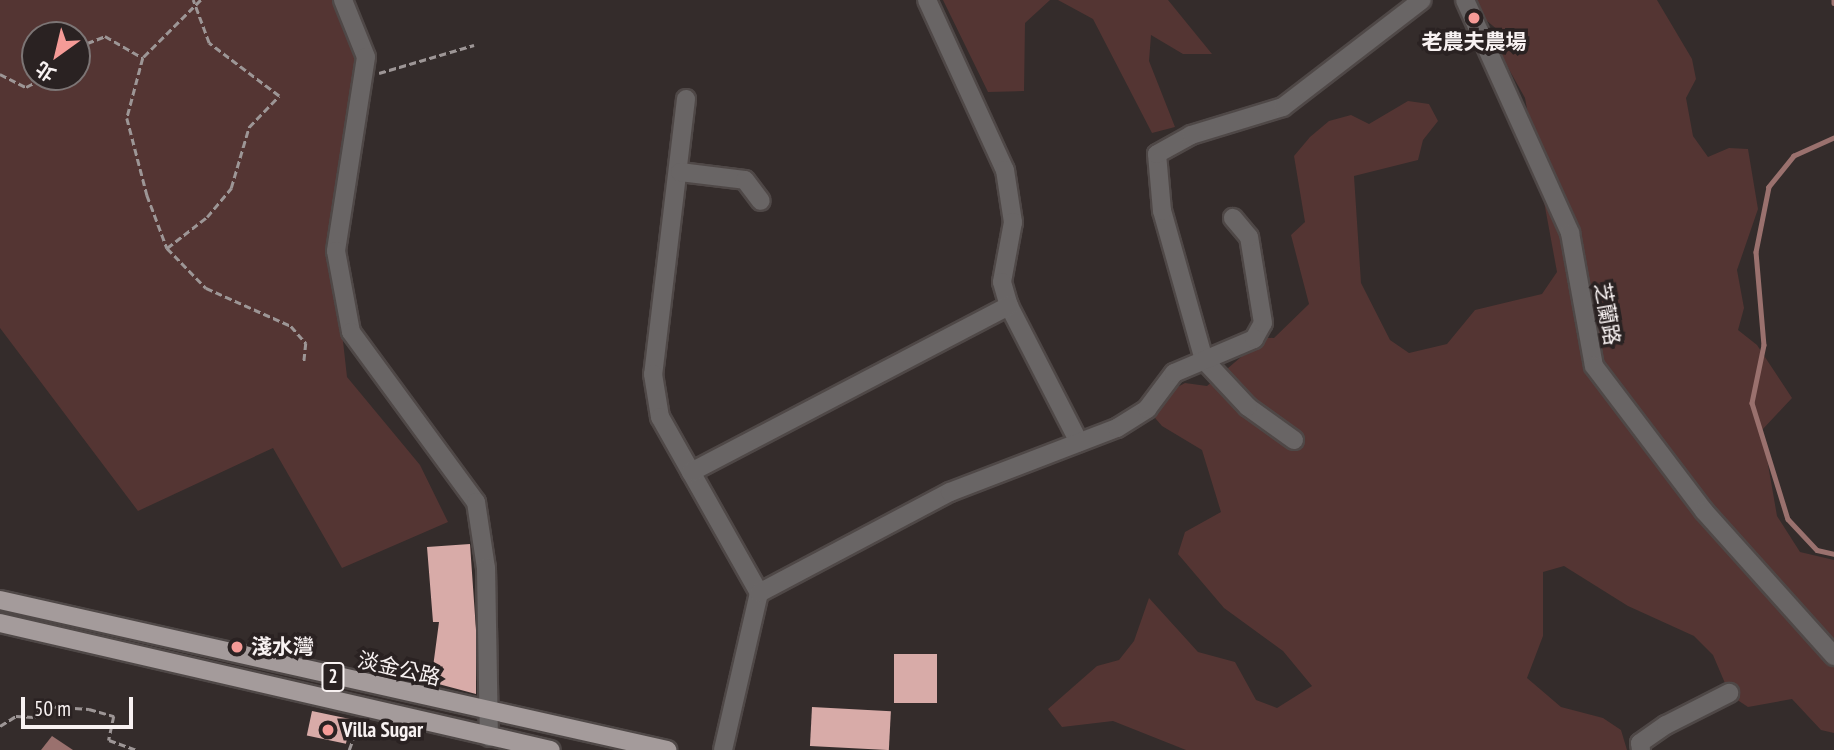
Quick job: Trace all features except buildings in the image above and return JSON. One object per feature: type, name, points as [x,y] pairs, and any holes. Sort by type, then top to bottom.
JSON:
[{"type":"main road","name":"淡金公路","points":[[0,600],[492,713],[667,750]]},
{"type":"main road","name":"2","points":[[0,623],[551,750]]},
{"type":"street","points":[[343,0],[366,57],[336,251],[351,332],[476,502],[486,568],[492,713],[489,737]]},
{"type":"street","points":[[927,0],[1005,170],[1013,222],[1002,282],[1009,306],[1079,442]]},
{"type":"street","points":[[1294,440],[1248,407],[1204,360],[1162,211],[1157,154],[1191,135],[1283,107],[1422,0]]},
{"type":"street","name":"芝蘭路","points":[[1465,0],[1570,233],[1594,366],[1704,511],[1834,656]]},
{"type":"street","points":[[686,99],[680,172],[653,374],[660,417],[759,593],[723,750]]},
{"type":"street","points":[[680,172],[745,180],[761,201]]},
{"type":"street","points":[[759,593],[950,492],[1079,442],[1147,409],[1174,373],[1239,348],[1263,323],[1249,237],[1233,218]]},
{"type":"street","points":[[691,472],[1009,306]]},
{"type":"street","points":[[1641,750],[1640,743],[1666,725],[1729,694]]},
{"type":"path","points":[[167,248],[207,217],[231,188],[249,127],[279,96],[209,43],[193,0]]},
{"type":"path","points":[[201,0],[143,58],[127,118],[167,248],[206,288],[291,326],[306,344],[304,363]]},
{"type":"path","points":[[91,42],[105,36],[143,58]]},
{"type":"path","points":[[362,78],[474,45]]},
{"type":"path","points":[[0,74],[21,84]]},
{"type":"path","points":[[0,726],[8,727],[16,716],[34,717],[44,706],[89,709],[114,716],[109,740],[137,750]]},
{"type":"path","points":[[349,750],[357,728],[376,731]]},
{"type":"shaded area","points":[[0,0],[338,0],[356,48],[358,139],[335,269],[347,377],[420,465],[448,522],[342,568],[273,448],[138,511],[0,328]]},
{"type":"shaded area","points":[[943,0],[1050,0],[1025,23],[1024,91],[988,92]]},
{"type":"shaded area","points":[[1058,0],[1168,0],[1212,54],[1183,54],[1151,35],[1149,61],[1175,127],[1152,133],[1093,19]]},
{"type":"shaded area","points":[[1462,0],[1657,0],[1692,59],[1696,79],[1686,98],[1693,136],[1708,157],[1729,148],[1748,149],[1758,209],[1737,270],[1744,308],[1738,330],[1757,345],[1792,398],[1762,430],[1777,516],[1800,552],[1834,560],[1834,733],[1821,730],[1792,699],[1748,707],[1730,695],[1713,655],[1694,636],[1628,606],[1564,566],[1543,572],[1543,636],[1527,678],[1561,707],[1603,718],[1621,730],[1627,750],[1186,750],[1113,721],[1062,727],[1048,709],[1097,666],[1119,660],[1134,641],[1149,598],[1198,652],[1235,662],[1256,700],[1277,708],[1312,686],[1283,651],[1224,608],[1178,554],[1185,532],[1221,512],[1202,450],[1162,426],[1144,405],[1185,383],[1207,386],[1241,357],[1251,337],[1274,338],[1309,304],[1291,235],[1305,222],[1294,156],[1310,137],[1329,121],[1351,115],[1369,124],[1408,101],[1429,104],[1438,121],[1423,140],[1418,160],[1354,176],[1361,283],[1390,340],[1409,353],[1447,344],[1475,310],[1542,294],[1557,272],[1525,98],[1502,57],[1499,31]]},
{"type":"shaded area","points":[[52,736],[73,750],[41,750]]},
{"type":"waterway","points":[[1834,138],[1794,156],[1769,187],[1756,252],[1764,345],[1752,403],[1788,519],[1817,550],[1834,554]]},
{"type":"place","name":"老農夫農場","points":[[1474,18]]},
{"type":"place","name":"淺水灣","points":[[237,647]]},
{"type":"place","name":"Villa Sugar","points":[[328,730]]}]
